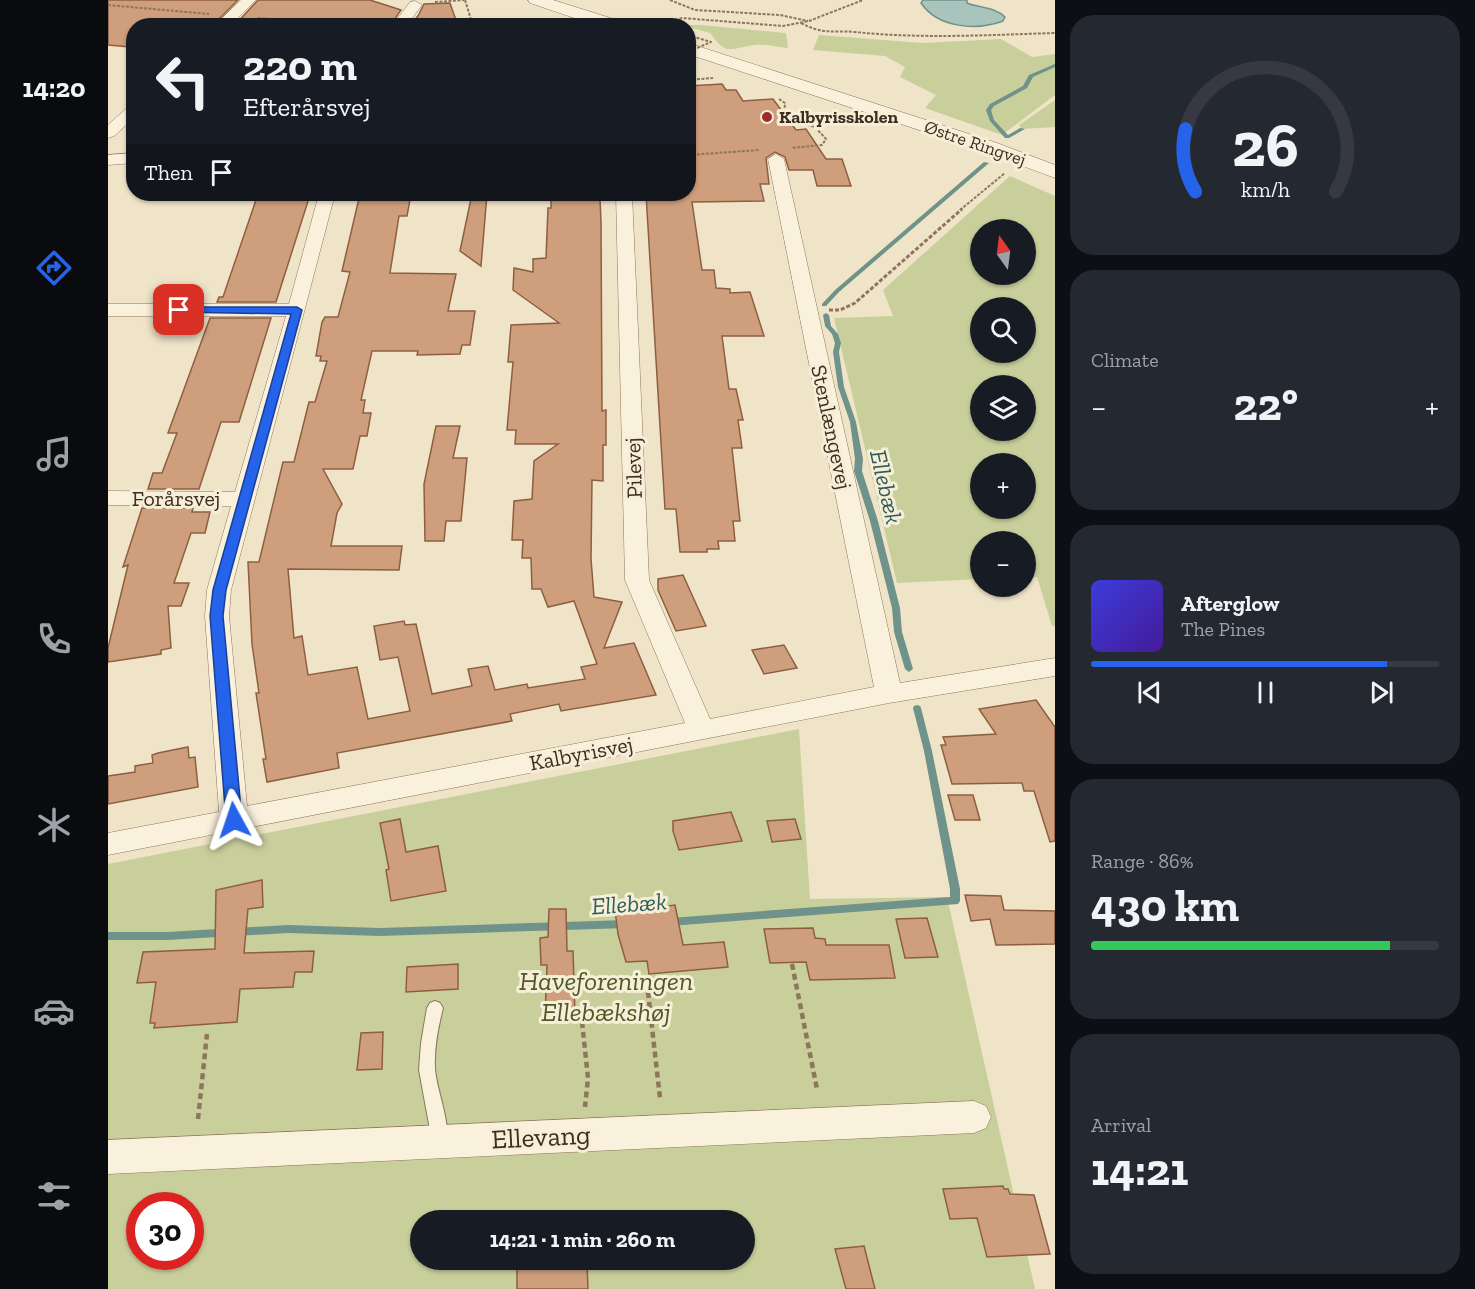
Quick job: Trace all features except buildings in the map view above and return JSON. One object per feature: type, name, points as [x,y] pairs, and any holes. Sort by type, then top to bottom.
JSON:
[{"type":"street","points":[[229,18],[249,0]]},
{"type":"street","points":[[536,0],[592,18]]},
{"type":"street","points":[[405,18],[416,5]]},
{"type":"street","name":"Østre Ringvej","points":[[696,53],[968,140],[1055,171]]},
{"type":"street","points":[[108,133],[126,116]]},
{"type":"street","name":"Stenlængevej","points":[[774,152],[889,694]]},
{"type":"street","points":[[108,160],[126,159]]},
{"type":"street","points":[[234,820],[217,616],[219,590],[325,201]]},
{"type":"street","name":"Pilevej","points":[[624,201],[637,580],[701,730]]},
{"type":"street","points":[[108,310],[297,310]]},
{"type":"street","name":"Forårsvej","points":[[108,498],[244,499]]},
{"type":"street","name":"Kalbyrisvej","points":[[108,844],[889,694],[1055,667]]},
{"type":"street","name":"Ellevang","points":[[108,1157],[974,1117]]},
{"type":"lane","points":[[435,1008],[428,1043],[427,1077],[431,1104],[439,1130],[439,1142]]},
{"type":"path","points":[[416,5],[464,0],[470,18]]},
{"type":"path","points":[[670,0],[695,10],[780,15],[809,21]]},
{"type":"path","points":[[696,19],[762,26],[801,23],[863,0]]},
{"type":"path","points":[[108,5],[204,18]]},
{"type":"path","points":[[801,23],[819,32],[842,31],[904,37],[1055,33]]},
{"type":"path","points":[[696,37],[711,42],[696,47]]},
{"type":"path","points":[[696,79],[717,78],[709,75]]},
{"type":"path","points":[[696,155],[774,152],[822,145],[826,139],[815,127],[787,119],[784,116],[785,103],[774,97]]},
{"type":"path","points":[[807,310],[840,310],[855,303],[927,238],[1013,167]]},
{"type":"path","points":[[792,964],[818,1089]]},
{"type":"path","points":[[648,992],[660,1098]]},
{"type":"path","points":[[582,1012],[588,1078],[585,1098],[587,1135]]},
{"type":"path","points":[[198,1119],[207,1034]]},
{"type":"green space","points":[[696,25],[786,33],[788,48],[759,45],[730,49],[716,41],[710,33],[696,29]]},
{"type":"green space","points":[[819,35],[923,43],[1001,39],[1032,57],[1055,54],[1055,95],[1002,135],[925,108],[936,95],[900,77],[905,67],[885,56],[813,50]]},
{"type":"green space","points":[[1055,100],[1055,127],[1022,129],[1019,125]]},
{"type":"green space","points":[[1010,176],[1055,196],[1055,626],[1052,626],[1036,577],[1036,531],[970,531],[970,580],[897,583],[834,318],[893,316],[883,290]]},
{"type":"green space","name":"Haveforeningen Ellebækshøj","points":[[799,729],[810,899],[947,897],[1035,1289],[108,1289],[108,864]]},
{"type":"water","points":[[923,0],[967,0],[967,3],[992,9],[1005,17],[1003,21],[981,26],[958,25],[937,18],[921,3]]},
{"type":"waterway","name":"Ellebæk","points":[[1022,129],[1007,137],[992,120],[988,110],[992,105],[1025,87],[1031,76],[1055,65]]},
{"type":"waterway","name":"Ellebæk","points":[[824,305],[837,291],[986,163]]},
{"type":"waterway","name":"Ellebæk","points":[[826,315],[828,326],[835,334],[838,343],[836,352],[841,387],[853,422],[859,459],[858,471],[874,521],[896,608],[898,632],[909,669]]},
{"type":"waterway","name":"Ellebæk","points":[[670,922],[955,901],[955,889],[928,751],[917,708]]},
{"type":"waterway","name":"Ellebæk","points":[[108,936],[167,936],[288,929],[380,932],[627,924]]},
{"type":"place","name":"Kalbyrisskolen","points":[[767,117]]},
{"type":"route","points":[[179,310],[297,310],[219,590],[217,616],[234,820]]}]
